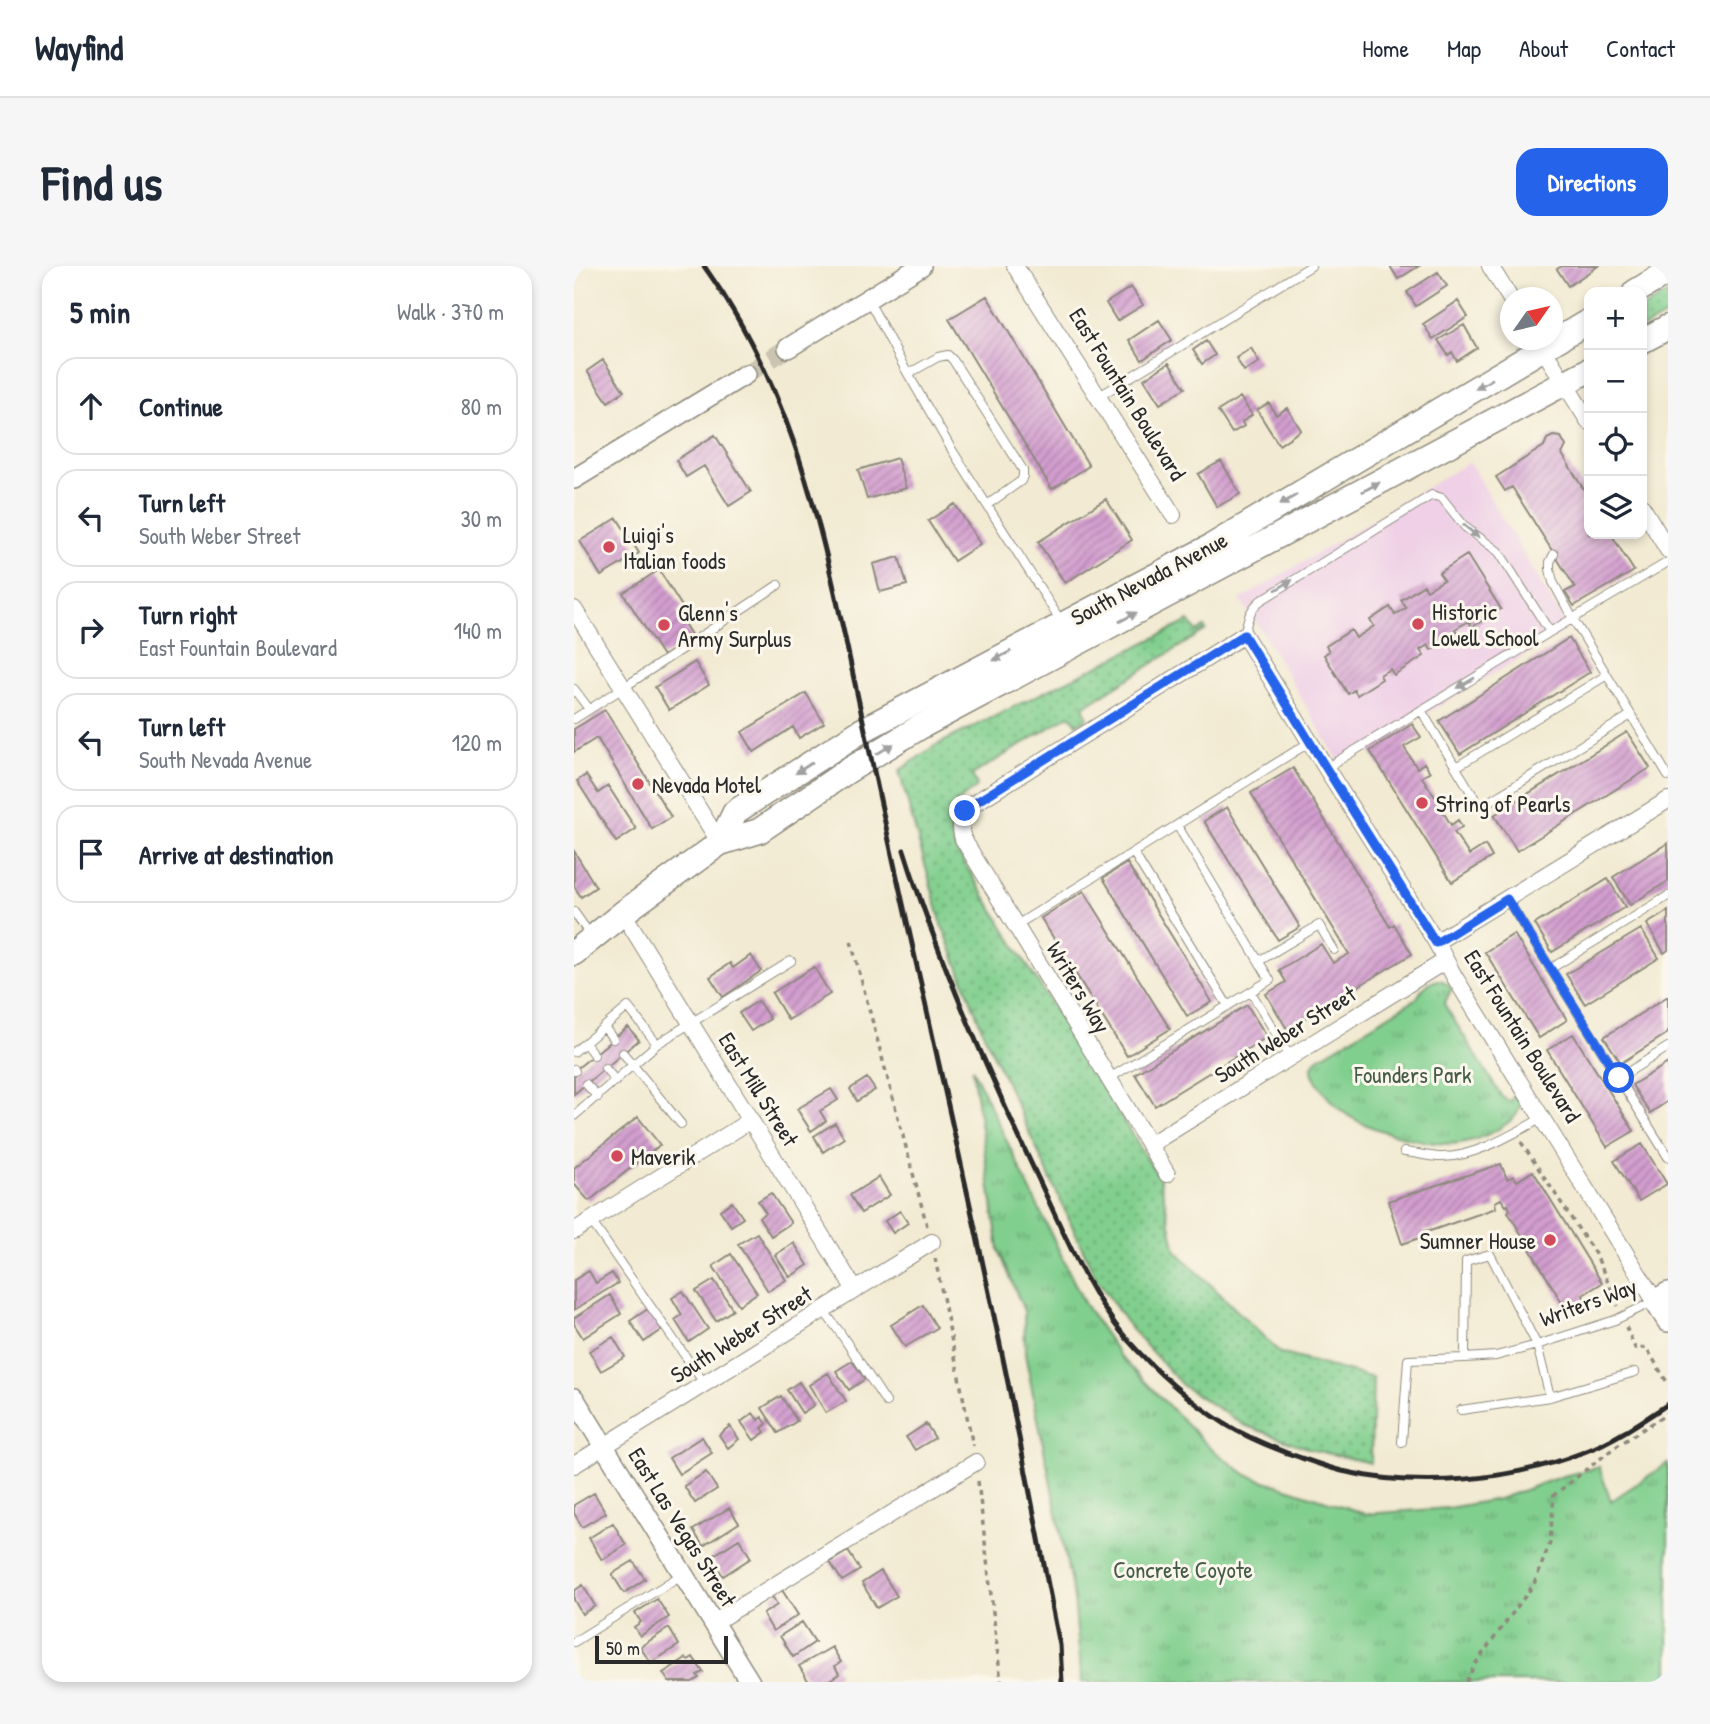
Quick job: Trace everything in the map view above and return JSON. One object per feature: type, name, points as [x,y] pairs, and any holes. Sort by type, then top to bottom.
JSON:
[{"type":"main road","points":[[1643,287],[1668,272]]},
{"type":"main road","name":"South Nevada Avenue","points":[[1563,333],[1584,323]]},
{"type":"main road","points":[[1647,338],[1668,327]]},
{"type":"main road","name":"South Nevada Avenue","points":[[720,843],[735,812],[861,731],[1210,547],[1530,350]]},
{"type":"main road","name":"South Nevada Avenue","points":[[583,945],[720,843],[759,831],[846,772],[920,727],[1584,373]]},
{"type":"main road","name":"East Fountain Boulevard","points":[[1662,1297],[1668,1321]]},
{"type":"street","points":[[788,348],[921,266]]},
{"type":"street","name":"East Fountain Boulevard","points":[[1015,266],[1173,515]]},
{"type":"street","points":[[1490,266],[1503,287]]},
{"type":"street","points":[[1544,350],[1584,414]]},
{"type":"street","points":[[574,479],[746,374]]},
{"type":"street","points":[[1647,515],[1668,550]]},
{"type":"street","points":[[574,609],[720,843]]},
{"type":"street","name":"East Fountain Boulevard","points":[[1244,635],[1542,1118],[1662,1297]]},
{"type":"street","name":"Writers Way","points":[[1167,1174],[963,839],[961,821],[970,806],[1244,635]]},
{"type":"street","points":[[1436,943],[1668,800]]},
{"type":"street","name":"East Mill Street","points":[[623,913],[855,1290]]},
{"type":"street","name":"South Weber Street","points":[[1149,1145],[1445,961]]},
{"type":"street","points":[[574,1231],[751,1120]]},
{"type":"street","name":"South Weber Street","points":[[574,1465],[932,1242]]},
{"type":"street","name":"East Las Vegas Street","points":[[574,1398],[750,1682]]},
{"type":"street","points":[[713,1623],[976,1462]]},
{"type":"lane","points":[[1098,397],[1311,266]]},
{"type":"lane","points":[[868,299],[952,450],[1062,624]]},
{"type":"lane","points":[[908,374],[938,357],[948,355],[1023,470],[1020,481],[987,505]]},
{"type":"lane","points":[[1244,635],[1248,616],[1259,601],[1432,495],[1443,498],[1465,527],[1499,552],[1550,632]]},
{"type":"lane","points":[[1555,554],[1550,562],[1550,574],[1573,619],[1668,776]]},
{"type":"lane","points":[[1326,768],[1668,562]]},
{"type":"lane","points":[[574,719],[778,585]]},
{"type":"lane","points":[[1456,767],[1607,675]]},
{"type":"lane","points":[[574,689],[589,709]]},
{"type":"lane","points":[[1421,710],[1480,807],[1631,715]]},
{"type":"lane","points":[[1015,926],[1310,742]]},
{"type":"lane","points":[[1108,1079],[1270,980],[1177,825]]},
{"type":"lane","points":[[1133,852],[1228,1006]]},
{"type":"lane","points":[[1550,969],[1668,895]]},
{"type":"lane","points":[[1507,899],[1668,1157]]},
{"type":"lane","points":[[574,912],[583,945]]},
{"type":"lane","points":[[1259,961],[1319,925],[1334,950]]},
{"type":"lane","points":[[574,1116],[657,1044],[791,961]]},
{"type":"lane","points":[[1251,992],[1290,1057]]},
{"type":"lane","points":[[574,1052],[628,1007],[657,1044]]},
{"type":"lane","points":[[605,1028],[613,1039]]},
{"type":"lane","points":[[585,1043],[594,1055]]},
{"type":"lane","points":[[1619,1078],[1668,1047]]},
{"type":"lane","points":[[623,1053],[681,1124]]},
{"type":"lane","points":[[605,1068],[615,1081]]},
{"type":"lane","points":[[586,1084],[598,1097]]},
{"type":"lane","points":[[1404,1152],[1440,1157],[1472,1152],[1507,1138],[1542,1118]]},
{"type":"lane","points":[[591,1221],[704,1383]]},
{"type":"lane","points":[[1465,1358],[1466,1261],[1490,1254],[1537,1345],[1550,1397]]},
{"type":"lane","name":"Writers Way","points":[[1402,1442],[1408,1360],[1496,1356],[1615,1320],[1662,1297]]},
{"type":"lane","points":[[823,1310],[887,1402]]},
{"type":"lane","points":[[1461,1410],[1550,1397],[1635,1372]]},
{"type":"lane","points":[[574,1642],[683,1574]]},
{"type":"path","points":[[851,941],[932,1242],[976,1462],[1001,1682]]},
{"type":"path","points":[[1521,1142],[1597,1257],[1622,1315]]},
{"type":"path","points":[[1626,1327],[1636,1350],[1646,1348],[1668,1384]]},
{"type":"path","points":[[1466,1682],[1475,1664],[1534,1584],[1550,1543],[1554,1495],[1614,1448],[1668,1413]]},
{"type":"shaded area","points":[[1469,462],[1568,629],[1341,765],[1255,620],[1240,600]]},
{"type":"green space","points":[[1668,293],[1668,314],[1647,326],[1647,306]]},
{"type":"green space","points":[[1189,621],[1197,632],[1204,627],[1206,630],[1083,707],[1086,720],[1077,724],[1070,715],[972,775],[976,788],[954,807],[950,827],[955,848],[1160,1180],[1176,1251],[1280,1353],[1373,1378],[1371,1463],[1313,1450],[1244,1425],[1183,1386],[1131,1329],[1096,1278],[984,1034],[941,922],[899,771],[936,745]]},
{"type":"green space","name":"Founders Park","points":[[1438,980],[1452,988],[1444,1004],[1502,1097],[1510,1102],[1517,1094],[1520,1102],[1518,1113],[1503,1126],[1492,1133],[1460,1143],[1418,1140],[1385,1132],[1357,1120],[1342,1111],[1329,1098],[1320,1087],[1312,1069],[1317,1059],[1417,998],[1425,986]]},
{"type":"green space","name":"Concrete Coyote","points":[[972,1068],[1084,1303],[1120,1356],[1210,1448],[1247,1475],[1366,1514],[1448,1508],[1499,1499],[1560,1477],[1599,1467],[1611,1501],[1668,1463],[1668,1682],[1082,1682],[1074,1599],[1025,1354],[1024,1311],[999,1250]]},
{"type":"building","points":[[1390,266],[1419,266],[1398,279]]},
{"type":"building","points":[[1562,266],[1598,266],[1568,286],[1557,269]]},
{"type":"building","points":[[1438,272],[1447,286],[1416,306],[1407,292]]},
{"type":"building","points":[[1131,287],[1143,305],[1117,321],[1106,303]]},
{"type":"building","points":[[987,296],[1089,466],[1052,489],[949,319]]},
{"type":"building","points":[[1458,301],[1468,317],[1433,339],[1423,324]]},
{"type":"building","points":[[1159,320],[1172,340],[1142,360],[1129,340]]},
{"type":"building","points":[[1464,325],[1477,348],[1457,361],[1452,352],[1448,355],[1438,340]]},
{"type":"building","points":[[1206,341],[1215,355],[1202,364],[1193,350]]},
{"type":"building","points":[[1251,348],[1259,362],[1244,371],[1236,358]]},
{"type":"building","points":[[603,360],[624,391],[608,402],[587,371]]},
{"type":"building","points":[[1169,363],[1185,388],[1160,404],[1144,379]]},
{"type":"building","points":[[1240,397],[1252,415],[1242,422],[1244,426],[1232,433],[1218,411]]},
{"type":"building","points":[[1269,403],[1276,415],[1287,408],[1301,430],[1279,445],[1257,410]]},
{"type":"building","points":[[715,435],[751,492],[729,506],[704,466],[686,477],[676,460]]},
{"type":"building","points":[[1553,436],[1561,437],[1566,446],[1562,454],[1584,490],[1584,539],[1614,539],[1634,571],[1574,606],[1565,592],[1575,587],[1512,487],[1505,491],[1496,477],[1544,446],[1547,439]]},
{"type":"building","points":[[897,458],[906,488],[867,499],[858,470]]},
{"type":"building","points":[[1221,461],[1240,494],[1217,507],[1198,474]]},
{"type":"building","points":[[1106,499],[1132,540],[1065,583],[1038,542]]},
{"type":"building","points":[[955,504],[980,544],[954,561],[928,521]]},
{"type":"building","name":"Luigi's Italian foods","points":[[617,518],[639,553],[601,576],[580,541]]},
{"type":"building","name":"Historic Lowell School","points":[[1467,555],[1501,609],[1472,627],[1469,621],[1455,629],[1458,634],[1431,650],[1428,645],[1420,650],[1424,656],[1394,675],[1390,669],[1380,675],[1382,679],[1357,695],[1354,690],[1348,694],[1324,655],[1329,651],[1326,646],[1351,630],[1356,638],[1374,626],[1370,620],[1390,607],[1395,615],[1406,608],[1401,600],[1424,585],[1427,590],[1444,580],[1439,573]]},
{"type":"building","points":[[899,557],[907,585],[880,592],[873,564]]},
{"type":"building","name":"Glenn's Army Surplus","points":[[659,570],[683,608],[677,612],[693,638],[663,656],[623,593]]},
{"type":"building","points":[[1569,638],[1590,672],[1460,754],[1439,721]]},
{"type":"building","points":[[695,662],[709,685],[669,710],[655,687]]},
{"type":"building","points":[[806,693],[824,723],[799,738],[793,727],[754,752],[742,732]]},
{"type":"building","name":"Nevada Motel","points":[[605,710],[671,817],[652,829],[597,738],[574,752],[574,729]]},
{"type":"building","name":"String of Pearls","points":[[1412,724],[1421,737],[1404,747],[1417,768],[1424,763],[1430,772],[1422,777],[1435,797],[1442,793],[1447,800],[1439,805],[1451,825],[1458,820],[1462,827],[1454,832],[1469,855],[1485,845],[1492,857],[1452,882],[1370,751]]},
{"type":"building","points":[[1627,732],[1650,768],[1517,851],[1494,815]]},
{"type":"building","points":[[1293,768],[1390,927],[1394,924],[1412,954],[1287,1029],[1266,994],[1286,982],[1279,970],[1321,944],[1333,963],[1349,954],[1251,793]]},
{"type":"building","points":[[586,775],[598,793],[608,786],[636,829],[616,842],[577,781]]},
{"type":"building","points":[[1227,807],[1300,927],[1278,940],[1204,821]]},
{"type":"building","points":[[1668,843],[1668,881],[1630,905],[1613,877]]},
{"type":"building","points":[[574,851],[596,887],[581,897],[574,886]]},
{"type":"building","points":[[1127,863],[1212,1002],[1187,1016],[1103,878]]},
{"type":"building","points":[[1608,879],[1625,907],[1552,952],[1535,924]]},
{"type":"building","points":[[1084,891],[1170,1029],[1127,1056],[1041,918]]},
{"type":"building","points":[[1668,911],[1668,950],[1664,953],[1647,924]]},
{"type":"building","points":[[1641,929],[1659,958],[1585,1004],[1566,974]]},
{"type":"building","points":[[1514,934],[1567,1020],[1539,1038],[1485,952]]},
{"type":"building","points":[[751,955],[761,971],[723,997],[710,977],[730,963],[733,968]]},
{"type":"building","points":[[814,967],[830,994],[788,1020],[772,993]]},
{"type":"building","points":[[1668,996],[1668,1033],[1621,1063],[1604,1037]]},
{"type":"building","points":[[758,1001],[770,1019],[751,1031],[739,1013]]},
{"type":"building","points":[[1247,1005],[1267,1037],[1155,1106],[1135,1074]]},
{"type":"building","points":[[628,1027],[639,1040],[574,1094],[574,1071]]},
{"type":"building","points":[[1573,1034],[1634,1131],[1607,1147],[1547,1050]]},
{"type":"building","points":[[1668,1063],[1668,1101],[1650,1113],[1632,1085]]},
{"type":"building","points":[[867,1078],[875,1090],[857,1101],[850,1089]]},
{"type":"building","points":[[831,1089],[838,1100],[820,1111],[826,1121],[811,1131],[797,1109]]},
{"type":"building","name":"Maverik","points":[[638,1117],[660,1145],[589,1201],[574,1184],[574,1168]]},
{"type":"building","points":[[835,1123],[844,1138],[823,1152],[814,1136]]},
{"type":"building","points":[[1642,1144],[1667,1184],[1639,1201],[1614,1161]]},
{"type":"building","name":"Sumner House","points":[[1501,1164],[1507,1179],[1514,1176],[1517,1181],[1533,1171],[1602,1283],[1583,1295],[1586,1301],[1568,1313],[1508,1212],[1508,1205],[1501,1199],[1495,1202],[1496,1208],[1424,1231],[1425,1236],[1402,1244],[1388,1201]]},
{"type":"building","points":[[879,1177],[890,1195],[861,1213],[850,1195]]},
{"type":"building","points":[[771,1193],[791,1223],[771,1236],[759,1217],[766,1213],[758,1201]]},
{"type":"building","points":[[732,1202],[743,1218],[731,1226],[720,1210]]},
{"type":"building","points":[[900,1211],[908,1223],[893,1233],[885,1221]]},
{"type":"building","points":[[757,1233],[786,1280],[768,1291],[738,1244]]},
{"type":"building","points":[[794,1243],[808,1265],[790,1277],[775,1255]]},
{"type":"building","points":[[731,1254],[757,1293],[739,1305],[713,1266]]},
{"type":"building","points":[[589,1271],[596,1283],[612,1273],[618,1283],[574,1310],[574,1280]]},
{"type":"building","points":[[714,1280],[733,1310],[716,1321],[696,1291]]},
{"type":"building","points":[[683,1291],[708,1329],[689,1342],[675,1320],[682,1315],[672,1298]]},
{"type":"building","points":[[610,1295],[621,1314],[583,1338],[574,1324],[574,1318]]},
{"type":"building","points":[[923,1305],[937,1328],[905,1347],[891,1325]]},
{"type":"building","points":[[648,1309],[662,1330],[644,1342],[630,1321]]},
{"type":"building","points":[[613,1337],[625,1357],[601,1371],[589,1351]]},
{"type":"building","points":[[852,1361],[865,1379],[849,1390],[836,1371]]},
{"type":"building","points":[[828,1373],[846,1401],[826,1413],[809,1385]]},
{"type":"building","points":[[799,1382],[814,1405],[802,1413],[787,1390]]},
{"type":"building","points":[[781,1396],[797,1421],[778,1433],[762,1408]]},
{"type":"building","points":[[753,1413],[758,1420],[762,1417],[767,1424],[762,1428],[765,1432],[754,1440],[741,1422]]},
{"type":"building","points":[[926,1424],[935,1438],[915,1450],[906,1437]]},
{"type":"building","points":[[730,1426],[739,1439],[728,1448],[719,1435]]},
{"type":"building","points":[[702,1437],[712,1453],[679,1474],[669,1458]]},
{"type":"building","points":[[706,1472],[717,1489],[695,1503],[684,1486]]},
{"type":"building","points":[[594,1493],[606,1513],[582,1527],[574,1513],[574,1505]]},
{"type":"building","points":[[729,1508],[739,1523],[703,1546],[693,1530]]},
{"type":"building","points":[[613,1523],[626,1545],[602,1560],[589,1538]]},
{"type":"building","points":[[739,1539],[751,1558],[723,1576],[711,1557]]},
{"type":"building","points":[[848,1551],[860,1570],[842,1581],[830,1562]]},
{"type":"building","points":[[633,1561],[645,1579],[624,1593],[612,1574]]},
{"type":"building","points":[[881,1571],[897,1596],[877,1608],[862,1583]]},
{"type":"building","points":[[583,1585],[595,1606],[582,1614],[574,1600],[574,1591]]},
{"type":"building","points":[[782,1590],[798,1615],[773,1631],[763,1614],[777,1605],[772,1596]]},
{"type":"building","points":[[657,1599],[669,1617],[640,1636],[634,1627],[641,1622],[635,1613]]},
{"type":"building","points":[[802,1622],[815,1642],[793,1657],[780,1636]]},
{"type":"building","points":[[669,1628],[679,1645],[651,1663],[640,1647]]},
{"type":"building","points":[[832,1647],[841,1662],[835,1666],[839,1674],[826,1682],[809,1682],[799,1666]]},
{"type":"building","points":[[693,1657],[703,1672],[697,1675],[699,1678],[692,1682],[669,1682],[663,1673],[686,1658],[688,1660]]},
{"type":"waterway","points":[[1665,1682],[1668,1675]]},
{"type":"tunnel","points":[[746,374],[788,348]]},
{"type":"railway","points":[[704,266],[756,352],[776,396],[808,488],[821,535],[1006,1374],[1060,1645],[1062,1682]]},
{"type":"railway","points":[[904,850],[965,1016],[1019,1138],[1088,1282],[1112,1320],[1137,1350],[1172,1384],[1211,1415],[1263,1443],[1335,1469],[1371,1477],[1433,1481],[1495,1476],[1556,1462],[1606,1442],[1668,1404]]},
{"type":"place","name":"Luigi's Italian foods","points":[[609,547]]},
{"type":"place","name":"Historic Lowell School","points":[[1418,624]]},
{"type":"place","name":"Glenn's Army Surplus","points":[[664,625]]},
{"type":"place","name":"Nevada Motel","points":[[638,784]]},
{"type":"place","name":"String of Pearls","points":[[1422,803]]},
{"type":"place","name":"Maverik","points":[[617,1156]]},
{"type":"place","name":"Sumner House","points":[[1550,1240]]},
{"type":"route","points":[[965,811],[1244,635],[1436,943],[1507,899],[1619,1078]]}]
